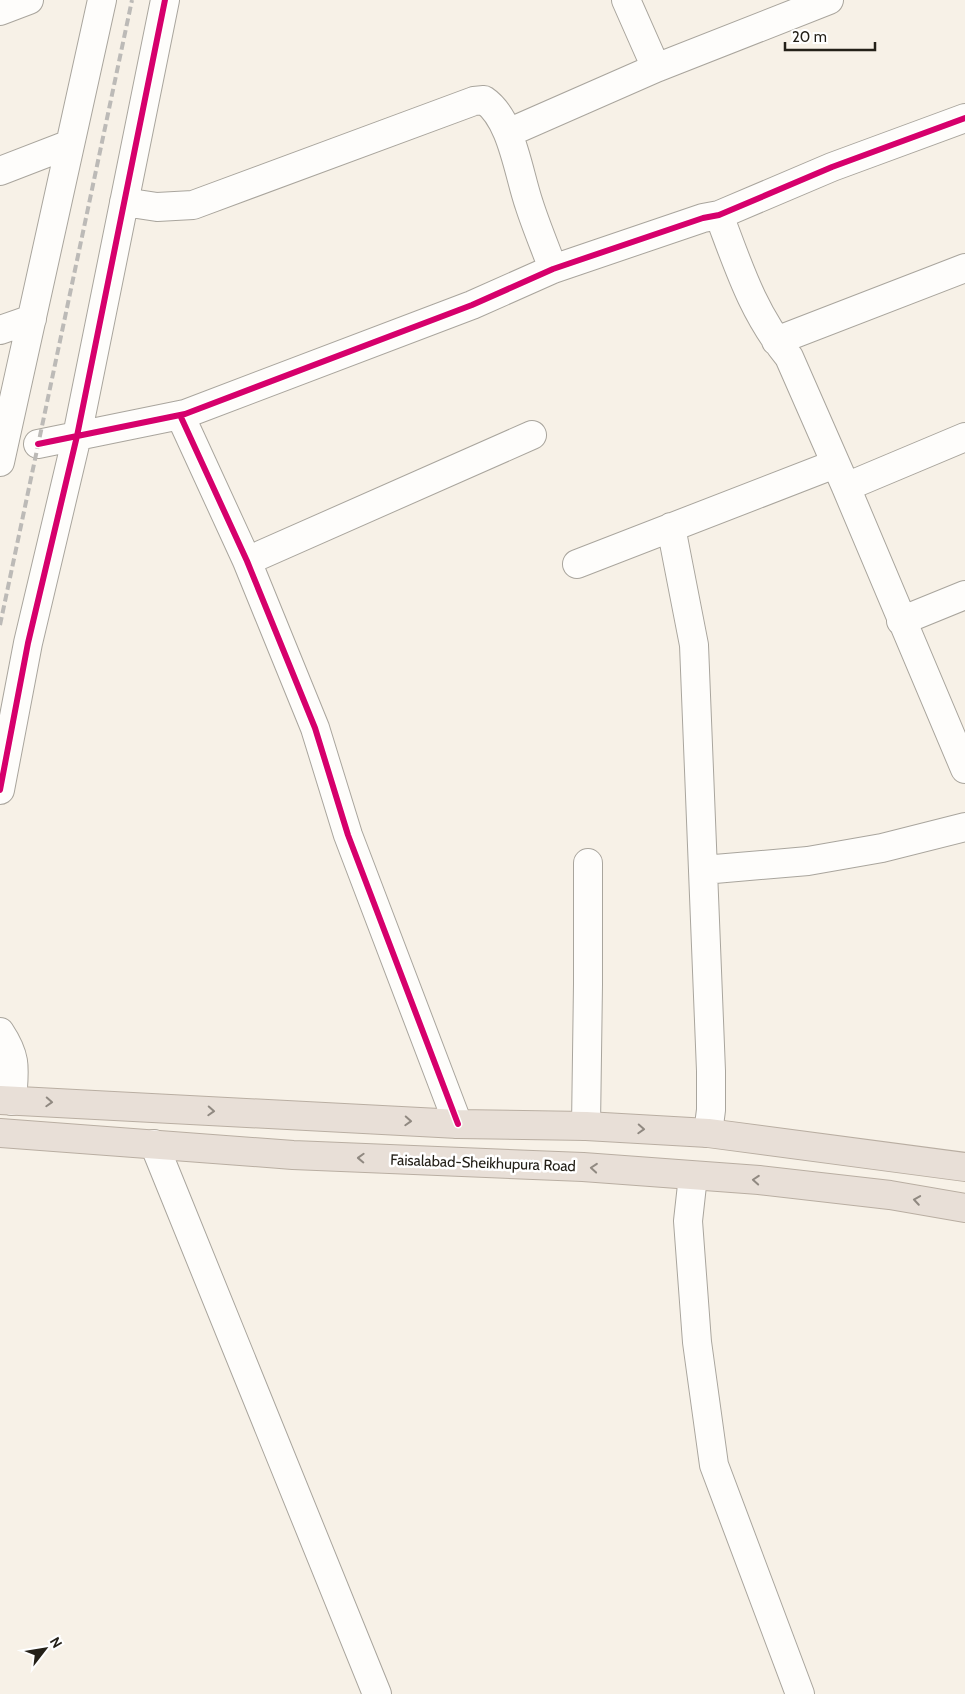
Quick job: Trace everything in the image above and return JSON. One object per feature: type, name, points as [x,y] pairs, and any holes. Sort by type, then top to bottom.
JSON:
[{"type":"highway","points":[[6,1100],[458,1124],[586,1126],[708,1133],[965,1167]]},
{"type":"highway","name":"Faisalabad-Sheikhupura Road","points":[[0,1133],[293,1155],[583,1167],[759,1180],[890,1195],[965,1208]]},
{"type":"street","points":[[0,11],[29,0]]},
{"type":"street","points":[[0,462],[102,0]]},
{"type":"street","points":[[0,790],[28,644],[77,436],[164,0]]},
{"type":"street","points":[[626,0],[656,68]]},
{"type":"street","points":[[508,133],[656,68],[829,0]]},
{"type":"street","points":[[124,202],[156,207],[193,204],[474,101],[484,100],[491,104],[500,115],[508,133],[529,204],[553,268]]},
{"type":"street","points":[[38,444],[180,415],[472,305],[553,268],[703,218],[719,215],[832,167],[965,118]]},
{"type":"street","points":[[0,171],[70,144]]},
{"type":"street","points":[[719,215],[748,292],[776,341],[789,357],[901,622],[963,761]]},
{"type":"street","points":[[776,341],[965,268]]},
{"type":"street","points":[[0,330],[32,319]]},
{"type":"street","points":[[180,415],[247,562],[315,728],[348,835],[458,1124]]},
{"type":"street","points":[[247,562],[532,435]]},
{"type":"street","points":[[577,564],[671,527],[965,436]]},
{"type":"street","points":[[671,527],[694,645],[711,1071],[711,1110],[708,1133]]},
{"type":"street","points":[[901,622],[965,595]]},
{"type":"street","points":[[703,870],[808,861],[882,848],[965,827]]},
{"type":"street","points":[[586,1126],[588,862]]},
{"type":"street","points":[[0,1032],[7,1043],[14,1062],[6,1100]]},
{"type":"street","points":[[154,1144],[377,1694]]},
{"type":"street","points":[[693,1176],[688,1221],[697,1342],[714,1465],[800,1694]]},
{"type":"railway","points":[[0,625],[132,0]]},
{"type":"cycle path","points":[[0,790],[28,643],[77,436],[165,0]]},
{"type":"cycle path","points":[[38,444],[185,414],[472,305],[553,269],[703,218],[719,215],[832,167],[965,118]]},
{"type":"cycle path","points":[[180,415],[247,561],[315,728],[348,835],[458,1124]]}]
